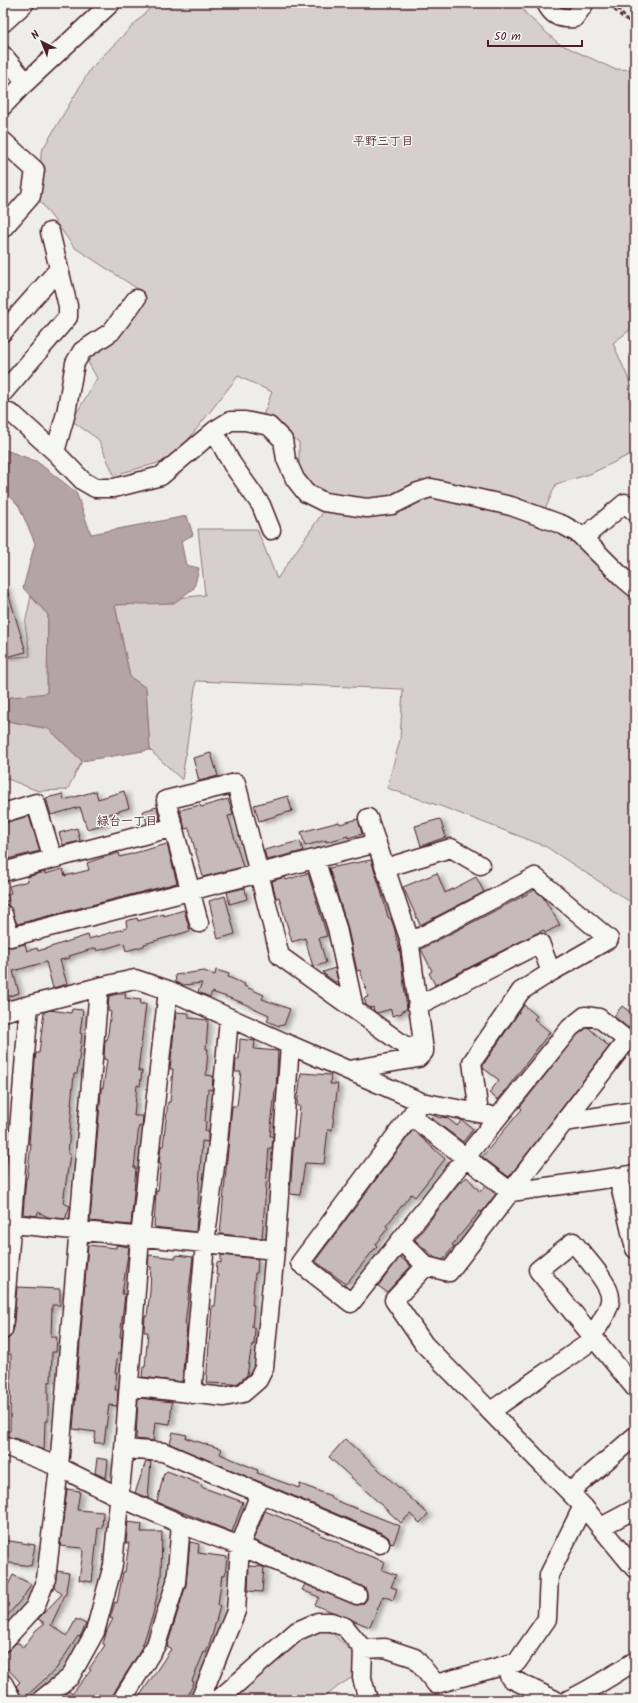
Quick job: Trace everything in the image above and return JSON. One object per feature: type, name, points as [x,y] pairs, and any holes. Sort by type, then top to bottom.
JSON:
[{"type":"street","points":[[3,22],[25,3]]},
{"type":"street","points":[[3,106],[26,82],[112,3]]},
{"type":"street","points":[[546,3],[550,11],[563,19],[574,18],[584,6],[582,3]]},
{"type":"street","points":[[3,55],[26,82]]},
{"type":"street","points":[[3,141],[35,170],[32,196],[3,228]]},
{"type":"street","points":[[3,394],[68,317],[68,306],[50,232]]},
{"type":"street","points":[[3,332],[59,269]]},
{"type":"street","points":[[55,452],[66,412],[75,363],[82,351],[111,332],[136,299]]},
{"type":"street","points":[[3,410],[15,416],[55,452],[83,481],[95,488],[114,488],[161,476],[214,431],[230,421],[269,426],[283,440],[286,459],[295,479],[306,493],[324,502],[367,508],[392,505],[418,492],[431,488],[511,506],[563,525],[579,534],[622,578],[635,588]]},
{"type":"street","points":[[214,431],[232,464],[261,504],[271,530]]},
{"type":"street","points":[[583,538],[625,502],[635,512]]},
{"type":"street","points":[[199,923],[166,800],[236,783],[280,956],[408,1048],[423,1043]]},
{"type":"street","points":[[3,812],[36,803],[53,859]]},
{"type":"street","points":[[349,1070],[418,1058],[424,1052],[409,943],[368,818]]},
{"type":"street","points":[[3,872],[174,827]]},
{"type":"street","points":[[3,914],[10,937],[377,843]]},
{"type":"street","points":[[385,868],[451,848],[480,865]]},
{"type":"street","points":[[316,859],[337,928],[354,1008]]},
{"type":"street","points":[[409,943],[535,877],[609,939],[551,972],[521,992],[472,1062],[479,1113]]},
{"type":"street","points":[[417,1006],[540,943],[551,972]]},
{"type":"street","points":[[3,1012],[135,979],[168,990],[421,1102],[500,1116]]},
{"type":"street","points":[[3,1642],[35,1607],[46,1579],[59,1467],[99,988]]},
{"type":"street","points":[[41,1700],[70,1677],[95,1632],[113,1565],[124,1449],[140,1237],[168,990]]},
{"type":"street","points":[[3,1330],[7,1224],[29,1005]]},
{"type":"street","points":[[400,1241],[426,1266],[449,1272],[631,1035],[599,1018],[585,1016],[570,1028],[466,1157],[351,1303],[300,1263],[421,1102]]},
{"type":"street","points":[[192,1394],[205,1243],[218,1143],[229,1018]]},
{"type":"street","points":[[129,1386],[224,1397],[243,1393],[258,1380],[264,1368],[275,1250],[290,1045]]},
{"type":"street","points":[[564,1122],[635,1111]]},
{"type":"street","points":[[411,1116],[511,1192],[627,1176],[635,1249]]},
{"type":"street","points":[[7,1224],[275,1250]]},
{"type":"street","points":[[491,1411],[587,1344],[592,1336],[603,1317],[610,1299],[604,1280],[573,1242],[538,1270],[592,1336],[635,1388]]},
{"type":"street","points":[[426,1266],[394,1300],[424,1344],[570,1492],[635,1569]]},
{"type":"street","points":[[570,1492],[635,1436]]},
{"type":"street","points":[[3,1445],[59,1467],[119,1497],[182,1524],[240,1546],[357,1596]]},
{"type":"street","points":[[124,1449],[163,1452],[380,1544]]},
{"type":"street","points":[[200,1700],[236,1611],[240,1546],[260,1493]]},
{"type":"street","points":[[363,1648],[385,1648],[415,1658],[437,1692],[517,1662],[547,1619],[549,1575],[583,1506]]},
{"type":"street","points":[[601,1527],[635,1509]]},
{"type":"street","points":[[122,1700],[156,1645],[176,1582],[182,1524]]},
{"type":"street","points":[[218,1700],[297,1630],[318,1622],[331,1622],[345,1627],[363,1648],[362,1678],[368,1700]]},
{"type":"street","points":[[568,1700],[592,1695],[612,1674],[635,1661]]},
{"type":"street","points":[[506,1666],[510,1678],[555,1700]]},
{"type":"street","points":[[3,1683],[12,1700]]},
{"type":"path","points":[[613,3],[635,29]]},
{"type":"path","points":[[609,5],[628,21]]},
{"type":"shaded area","points":[[155,3],[519,3],[526,14],[558,43],[614,69],[635,70],[635,326],[613,343],[635,394],[635,452],[590,474],[556,484],[544,512],[635,597],[635,905],[545,846],[443,807],[387,788],[400,740],[403,689],[196,681],[182,780],[150,750],[146,688],[130,677],[115,605],[205,595],[198,529],[257,529],[277,579],[332,499],[299,475],[299,442],[262,418],[272,392],[238,376],[173,459],[114,475],[98,439],[72,421],[97,378],[88,362],[144,293],[74,247],[40,201],[41,152],[91,68]]},
{"type":"shaded area","points":[[3,449],[36,461],[76,492],[91,534],[187,516],[193,535],[181,541],[186,565],[199,568],[194,588],[174,603],[115,605],[130,677],[146,688],[150,750],[82,761],[49,729],[3,720],[3,698],[47,693],[48,615],[23,588],[35,543],[19,506],[3,489]]},
{"type":"shaded area","points":[[31,596],[48,615],[47,694],[3,698],[3,658],[30,656],[25,624]]},
{"type":"shaded area","points":[[3,720],[49,729],[82,761],[67,790],[38,791],[3,777]]},
{"type":"shaded area","points":[[326,1627],[356,1656],[356,1675],[321,1700],[231,1700],[301,1633]]},
{"type":"building","points":[[6,586],[26,652],[6,657],[3,648],[3,587]]},
{"type":"building","points":[[211,753],[218,776],[199,781],[193,758]]},
{"type":"building","points":[[96,791],[98,799],[124,791],[129,808],[103,816],[105,824],[87,829],[80,807],[51,815],[46,798],[63,794],[64,800]]},
{"type":"building","points":[[288,796],[292,811],[259,821],[254,805]]},
{"type":"building","points":[[228,799],[233,815],[228,816],[243,867],[203,877],[189,828],[185,829],[180,810],[200,805],[201,807]]},
{"type":"building","points":[[157,807],[160,820],[147,823],[143,811]]},
{"type":"building","points":[[29,816],[40,851],[3,860],[3,823]]},
{"type":"building","points":[[358,819],[362,834],[326,842],[326,840],[305,846],[301,832],[339,822],[340,824]]},
{"type":"building","points":[[440,819],[446,837],[421,846],[415,826]]},
{"type":"building","points":[[77,828],[80,841],[63,845],[59,833]]},
{"type":"building","points":[[300,841],[303,851],[267,860],[264,850]]},
{"type":"building","points":[[167,844],[177,883],[17,924],[10,907],[3,904],[3,901],[9,901],[7,894],[11,893],[9,886],[28,881],[27,877],[63,869],[65,876],[89,870],[87,863],[101,858],[119,853],[120,857]]},
{"type":"building","points":[[371,860],[388,917],[391,919],[394,927],[400,953],[407,1009],[402,1011],[402,1013],[392,1016],[391,1009],[377,1013],[374,1011],[373,1007],[370,1008],[366,1005],[364,998],[368,997],[360,970],[357,971],[347,925],[329,868]]},
{"type":"building","points":[[308,873],[327,936],[319,938],[326,963],[313,967],[305,938],[292,942],[279,897],[276,898],[272,881],[285,877],[286,880]]},
{"type":"building","points":[[437,873],[445,893],[476,877],[484,892],[420,925],[403,887]]},
{"type":"building","points":[[245,888],[247,899],[230,904],[227,892]]},
{"type":"building","points":[[535,890],[543,897],[560,925],[545,933],[544,930],[535,934],[435,985],[429,973],[432,971],[421,949]]},
{"type":"building","points":[[225,896],[235,934],[218,939],[209,901]]},
{"type":"building","points":[[184,910],[190,931],[144,944],[144,946],[126,951],[124,943],[97,951],[96,948],[69,956],[70,958],[60,960],[67,984],[53,988],[46,962],[13,971],[19,993],[3,998],[3,945],[12,947],[25,944],[27,951],[37,948],[38,951],[88,935],[89,939],[127,928],[126,921],[137,918],[138,921]]},
{"type":"building","points":[[335,968],[338,981],[335,982],[323,972]]},
{"type":"building","points":[[216,970],[229,974],[228,977],[245,984],[244,986],[264,995],[262,999],[290,1009],[284,1025],[279,1026],[267,1021],[269,1015],[238,1001],[212,992],[210,997],[198,992],[202,983],[183,985],[176,982],[175,975],[204,971],[215,975]]},
{"type":"building","points":[[126,994],[125,998],[141,1000],[140,1004],[146,1004],[138,1071],[142,1071],[140,1086],[137,1085],[134,1116],[143,1116],[142,1127],[139,1126],[134,1168],[136,1168],[131,1225],[90,1221],[101,1088],[103,1088],[107,1060],[104,1059],[105,1040],[107,1040],[111,1012],[108,1011],[109,996]]},
{"type":"building","points":[[524,1005],[537,1016],[534,1019],[550,1032],[498,1100],[489,1093],[499,1080],[483,1068],[483,1065]]},
{"type":"building","points":[[622,1006],[635,1016],[635,1020],[628,1028],[614,1016]]},
{"type":"building","points":[[72,1009],[83,1010],[80,1033],[82,1034],[77,1074],[74,1074],[68,1154],[70,1154],[63,1203],[70,1206],[65,1219],[48,1217],[38,1212],[37,1216],[23,1214],[31,1144],[29,1144],[35,1061],[36,1053],[39,1053],[44,1012],[50,1010],[71,1013]]},
{"type":"building","points":[[176,1012],[189,1013],[189,1018],[208,1020],[206,1075],[213,1076],[212,1090],[208,1089],[205,1122],[205,1131],[208,1131],[208,1142],[202,1141],[196,1232],[154,1227],[156,1191],[158,1191],[161,1164],[159,1164],[161,1146],[163,1146],[168,1102],[170,1102],[173,1069],[170,1069]]},
{"type":"building","points":[[588,1027],[609,1047],[509,1177],[482,1157],[522,1109],[520,1107],[577,1035]]},
{"type":"building","points":[[240,1039],[255,1041],[254,1049],[278,1051],[276,1091],[270,1136],[273,1136],[273,1138],[272,1148],[269,1148],[262,1238],[220,1234],[232,1106],[237,1106],[241,1072],[235,1072],[236,1059],[239,1059]]},
{"type":"building","points":[[301,1073],[331,1075],[330,1084],[338,1084],[332,1130],[328,1129],[324,1164],[305,1163],[300,1195],[290,1194],[294,1138],[297,1138],[300,1106],[297,1106]]},
{"type":"building","points":[[433,1115],[440,1118],[447,1118],[457,1126],[462,1120],[473,1129],[463,1142],[431,1118]]},
{"type":"building","points":[[413,1130],[445,1159],[415,1197],[411,1194],[386,1226],[388,1228],[375,1244],[377,1246],[346,1284],[315,1261]]},
{"type":"building","points":[[467,1177],[480,1192],[485,1186],[496,1194],[452,1245],[454,1246],[443,1260],[435,1258],[415,1240],[458,1184]]},
{"type":"building","points":[[88,1245],[116,1248],[116,1245],[129,1247],[122,1294],[125,1294],[120,1337],[122,1337],[121,1353],[118,1353],[115,1373],[117,1373],[115,1390],[118,1390],[117,1406],[109,1405],[104,1443],[94,1443],[96,1432],[73,1429]]},
{"type":"building","points":[[149,1255],[176,1258],[176,1255],[193,1257],[185,1325],[187,1325],[182,1382],[142,1377],[143,1367],[145,1367],[148,1332],[144,1332],[145,1316],[147,1316],[150,1292],[151,1267],[148,1266]]},
{"type":"building","points":[[221,1255],[258,1259],[252,1305],[254,1305],[252,1327],[255,1328],[254,1345],[252,1344],[247,1375],[238,1383],[234,1384],[206,1383],[212,1306],[215,1306],[218,1275],[216,1275],[217,1262],[221,1263]]},
{"type":"building","points":[[400,1257],[411,1266],[387,1292],[378,1286]]},
{"type":"building","points":[[17,1287],[60,1289],[60,1305],[52,1305],[51,1337],[57,1337],[56,1352],[52,1352],[51,1382],[48,1382],[48,1421],[45,1421],[44,1450],[28,1444],[28,1442],[3,1435],[3,1431],[10,1431],[11,1354],[6,1354],[6,1340],[11,1336],[13,1331]]},
{"type":"building","points":[[138,1398],[172,1402],[170,1424],[155,1422],[153,1441],[136,1439]]},
{"type":"building","points":[[173,1432],[187,1435],[186,1438],[222,1449],[220,1454],[258,1470],[257,1473],[299,1488],[300,1484],[331,1496],[330,1498],[400,1526],[393,1544],[390,1543],[389,1538],[384,1534],[170,1444]]},
{"type":"building","points":[[345,1439],[428,1514],[420,1523],[410,1514],[401,1523],[329,1457]]},
{"type":"building","points":[[97,1458],[108,1460],[106,1478],[95,1473]]},
{"type":"building","points":[[146,1461],[151,1462],[148,1498],[135,1493]]},
{"type":"building","points":[[167,1471],[202,1485],[201,1487],[243,1502],[232,1532],[157,1502],[164,1473]]},
{"type":"building","points":[[67,1489],[80,1491],[77,1510],[103,1512],[102,1528],[98,1528],[92,1582],[79,1580],[83,1552],[82,1548],[60,1546]]},
{"type":"building","points":[[265,1511],[321,1534],[320,1535],[341,1545],[385,1562],[382,1570],[396,1575],[391,1587],[397,1589],[393,1600],[383,1596],[370,1627],[315,1605],[319,1597],[302,1590],[305,1584],[358,1605],[364,1603],[367,1599],[365,1588],[253,1540]]},
{"type":"building","points":[[128,1522],[142,1524],[141,1532],[162,1532],[161,1577],[153,1614],[144,1641],[139,1653],[113,1694],[112,1700],[58,1700],[69,1691],[72,1694],[91,1670],[89,1669],[105,1645],[103,1644],[107,1630],[113,1619],[110,1618],[115,1602],[117,1603],[123,1572],[125,1572],[129,1543],[126,1543]]},
{"type":"building","points":[[3,1540],[35,1545],[31,1566],[3,1562]]},
{"type":"building","points":[[190,1542],[199,1544],[198,1553],[227,1557],[225,1575],[222,1575],[218,1605],[220,1606],[212,1636],[206,1653],[204,1652],[192,1681],[194,1682],[186,1700],[137,1700],[171,1649],[167,1646],[186,1585]]},
{"type":"building","points":[[249,1566],[264,1567],[262,1592],[248,1591]]},
{"type":"building","points":[[57,1571],[69,1573],[67,1591],[51,1625],[67,1636],[76,1619],[86,1624],[80,1637],[78,1636],[56,1669],[23,1699],[16,1686],[20,1682],[3,1664],[3,1656],[16,1643],[19,1643],[23,1648],[36,1630],[45,1623],[38,1619],[62,1594],[54,1587]]},
{"type":"building","points":[[13,1575],[31,1584],[24,1596],[3,1621],[3,1595]]},
{"type":"district","name":"平野三丁目","points":[[383,141]]},
{"type":"district","name":"緑台一丁目","points":[[127,821]]}]
